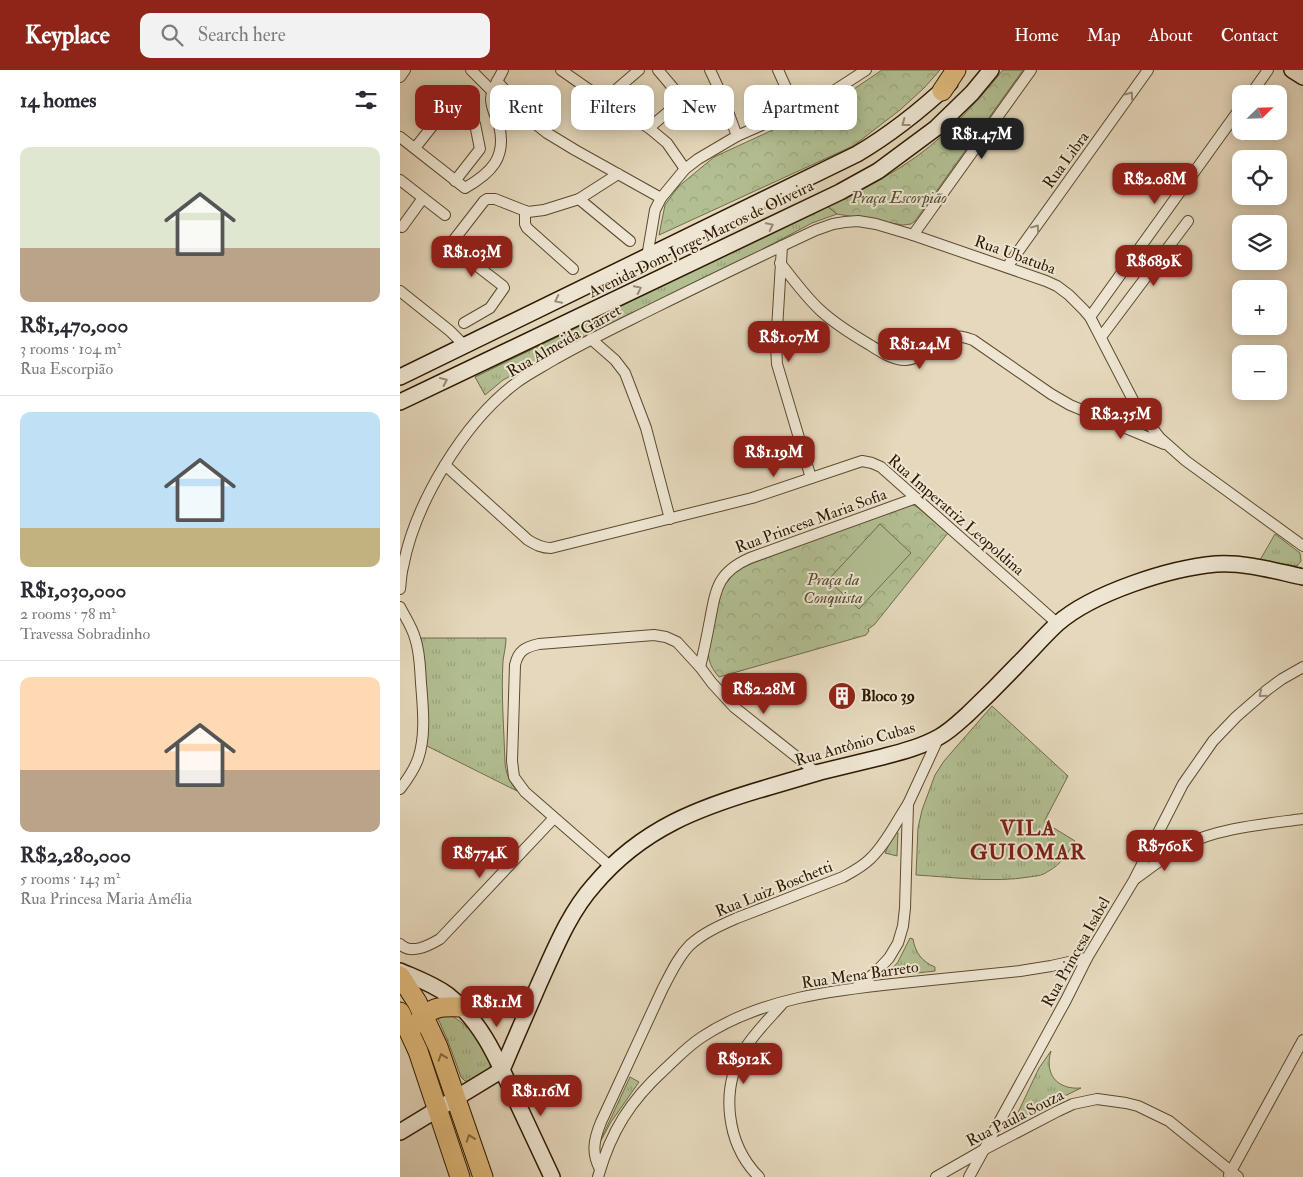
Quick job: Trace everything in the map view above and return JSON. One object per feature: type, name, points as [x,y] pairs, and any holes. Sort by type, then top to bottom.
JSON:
[{"type":"highway","points":[[942,91],[956,70]]},
{"type":"highway","points":[[400,976],[417,1002],[438,1047],[483,1177]]},
{"type":"highway","points":[[411,1034],[424,1016],[432,1010],[443,1006],[460,1007]]},
{"type":"highway","points":[[400,1012],[418,1051],[460,1177]]},
{"type":"main road","name":"Avenida Dom Jorge Marcos de Oliveira","points":[[400,377],[857,154],[908,121],[964,70]]},
{"type":"main road","name":"Avenida Dom Jorge Marcos de Oliveira","points":[[400,402],[822,200],[878,171],[936,128],[972,93],[991,70]]},
{"type":"main road","points":[[1292,70],[1303,76]]},
{"type":"main road","name":"Rua Antônio Cubas","points":[[502,1070],[566,926],[593,885],[647,837],[681,818],[718,803],[817,773],[904,751],[939,737],[968,714],[1058,624],[1106,595],[1127,586],[1189,568],[1217,564],[1273,570],[1303,577]]},
{"type":"main road","points":[[400,971],[433,986],[447,995],[485,1036],[552,1177]]},
{"type":"main road","points":[[400,1132],[502,1070]]},
{"type":"street","points":[[400,77],[405,70]]},
{"type":"street","points":[[471,70],[494,85]]},
{"type":"street","points":[[496,85],[503,70]]},
{"type":"street","points":[[562,70],[583,85]]},
{"type":"street","points":[[622,85],[639,70]]},
{"type":"street","points":[[654,123],[681,101],[680,96],[658,70]]},
{"type":"street","points":[[710,70],[737,136]]},
{"type":"street","points":[[778,70],[785,85]]},
{"type":"street","points":[[846,70],[851,80]]},
{"type":"street","points":[[843,85],[866,70]]},
{"type":"street","points":[[913,235],[1031,70]]},
{"type":"street","name":"Rua Libra","points":[[1008,267],[1148,70]]},
{"type":"street","points":[[1257,85],[1268,70]]},
{"type":"street","points":[[415,148],[450,105],[475,124],[480,149],[455,181]]},
{"type":"street","points":[[1090,318],[1232,120]]},
{"type":"street","points":[[400,137],[465,188],[488,173],[496,162],[500,149],[499,130]]},
{"type":"street","points":[[544,130],[564,144],[661,198]]},
{"type":"street","points":[[651,130],[668,143],[685,169]]},
{"type":"street","points":[[647,257],[655,210],[661,198],[685,169],[704,155],[751,130]]},
{"type":"street","points":[[464,323],[490,308],[504,288],[454,248],[452,244],[487,199],[495,199],[525,211],[544,210],[579,199],[618,174]]},
{"type":"street","points":[[400,180],[445,215]]},
{"type":"street","points":[[402,227],[423,198]]},
{"type":"street","points":[[579,199],[630,241]]},
{"type":"street","points":[[525,211],[526,228],[573,269]]},
{"type":"street","name":"Rua Ubatuba","points":[[845,222],[858,221],[876,224],[913,235],[1008,267],[1057,286],[1078,303],[1090,318],[1142,415],[1167,445],[1186,462],[1302,546]]},
{"type":"street","name":"Rua Almeida Garret","points":[[400,589],[403,566],[415,524],[430,492],[464,436],[500,397],[532,373],[591,339],[816,230],[845,222]]},
{"type":"street","points":[[1101,336],[1188,222]]},
{"type":"street","points":[[782,246],[776,346],[777,364],[811,478]]},
{"type":"street","points":[[780,263],[809,298],[828,317],[882,353],[907,361],[914,359],[949,338],[955,336],[967,338],[973,340],[1070,405],[1167,445]]},
{"type":"street","points":[[400,291],[450,331],[465,346]]},
{"type":"street","points":[[591,339],[615,360],[625,373],[646,428],[670,519]]},
{"type":"street","name":"Rua Imperatriz Leopoldina","points":[[445,465],[528,540],[539,547],[551,548],[752,498],[862,461],[867,461],[881,467],[1058,624]]},
{"type":"street","name":"Rua Princesa Maria Sofia","points":[[700,667],[715,591],[732,567],[739,562],[916,498]]},
{"type":"street","points":[[400,607],[415,636],[418,648],[423,711],[418,759],[410,775],[400,788]]},
{"type":"street","points":[[611,867],[521,788],[513,772],[515,665],[521,651],[528,647],[539,644],[654,635],[666,637],[677,642],[734,707],[817,773]]},
{"type":"street","name":"Rua Princesa Isabel","points":[[969,1177],[1087,958],[1134,880],[1183,784],[1202,755],[1236,717],[1267,690],[1303,667]]},
{"type":"street","points":[[856,988],[875,973],[889,958],[898,943],[903,926],[908,804],[939,737]]},
{"type":"street","name":"Rua Luiz Boschetti","points":[[599,1173],[595,1158],[595,1136],[666,982],[681,956],[690,945],[722,924],[843,877],[858,868],[868,861],[880,848],[908,804]]},
{"type":"street","points":[[400,944],[409,949],[415,949],[440,939],[554,818]]},
{"type":"street","points":[[1152,843],[1171,846],[1184,845],[1218,833],[1303,818]]},
{"type":"street","points":[[1134,880],[1184,845]]},
{"type":"street","name":"Rua Mena Barreto","points":[[599,1173],[616,1129],[643,1090],[688,1047],[703,1036],[742,1016],[783,1002],[824,992],[1020,971],[1087,958]]},
{"type":"street","points":[[759,1177],[748,1164],[736,1139],[732,1125],[729,1097],[734,1073],[744,1050],[756,1032],[783,1002]]},
{"type":"street","points":[[1232,1175],[1303,1040]]},
{"type":"street","name":"Rua Paula Souza","points":[[936,1177],[984,1149],[1073,1104],[1097,1099],[1138,1106],[1169,1121],[1232,1175]]},
{"type":"green space","points":[[882,70],[940,70],[900,110],[853,146],[659,235],[665,205],[678,187],[714,157],[773,130],[857,130],[857,87]]},
{"type":"green space","name":"Praça Escorpião","points":[[1003,70],[1023,70],[915,221],[911,224],[903,225],[837,214],[827,206],[865,188],[916,157],[969,110]]},
{"type":"green space","points":[[827,206],[837,214],[812,223],[586,336],[503,380],[485,395],[475,377]]},
{"type":"green space","name":"Praça da Conquista","points":[[911,504],[948,533],[874,625],[868,629],[869,631],[866,635],[719,677],[711,666],[708,652],[719,592],[733,574],[753,563]]},
{"type":"green space","points":[[880,524],[911,553],[859,609],[828,580]]},
{"type":"green space","points":[[1275,534],[1300,553],[1301,561],[1298,565],[1260,560]]},
{"type":"green space","points":[[421,638],[506,638],[502,686],[505,763],[512,785],[517,791],[425,745]]},
{"type":"green space","points":[[992,706],[1068,776],[1044,822],[1075,841],[1060,862],[1052,869],[1038,876],[987,880],[916,875],[918,828],[922,810],[935,775],[944,761]]},
{"type":"green space","points":[[896,830],[898,833],[897,856],[885,853]]},
{"type":"green space","points":[[910,938],[913,939],[915,948],[920,956],[935,967],[935,971],[890,976],[889,972],[898,962]]},
{"type":"green space","points":[[446,1013],[476,1036],[490,1060],[490,1068],[470,1081],[465,1081],[461,1077],[437,1016]]},
{"type":"green space","points":[[1051,1051],[1049,1067],[1054,1079],[1065,1086],[1081,1088],[1014,1121],[1039,1068]]},
{"type":"green space","points":[[630,1077],[639,1082],[611,1122],[598,1146]]},
{"type":"place","name":"Bloco 39","points":[[842,696]]},
{"type":"district","name":"VILA GUIOMAR","points":[[1028,840]]}]
